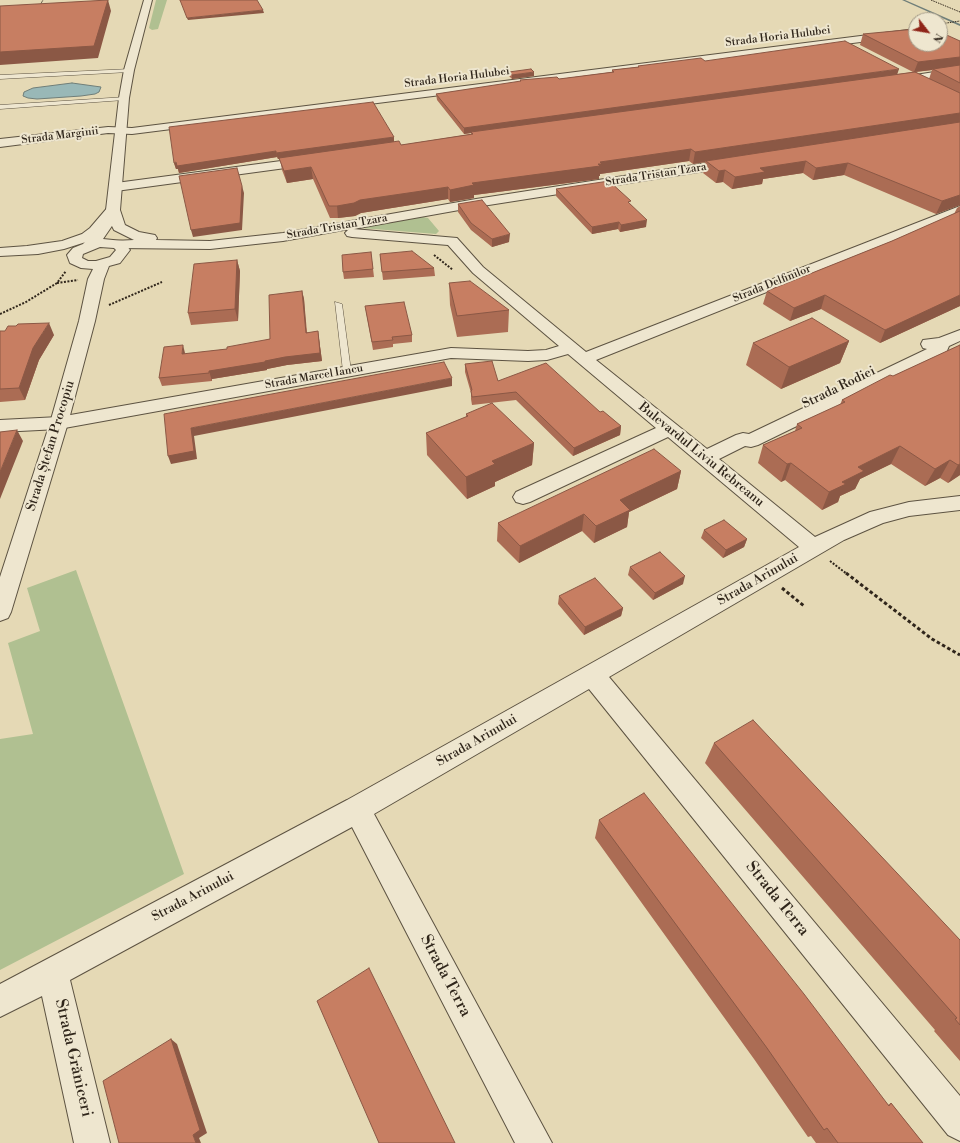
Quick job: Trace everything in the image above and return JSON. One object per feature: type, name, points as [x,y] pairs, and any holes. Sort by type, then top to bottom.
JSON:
[{"type":"street","name":"Strada Ștefan Procopiu","points":[[117,246],[111,215],[116,187],[124,98],[129,70],[148,0]]},
{"type":"street","name":"Strada Horia Hulubei","points":[[120,130],[156,128],[908,33]]},
{"type":"street","points":[[842,42],[861,52]]},
{"type":"street","points":[[894,68],[926,85]]},
{"type":"street","points":[[882,83],[960,71]]},
{"type":"street","name":"Strada Marginii","points":[[0,144],[108,130],[120,130]]},
{"type":"street","points":[[116,187],[321,159]]},
{"type":"street","name":"Strada Tristan Tzara","points":[[87,260],[117,246],[210,245],[283,237],[432,210],[749,161]]},
{"type":"street","name":"Bulevardul Liviu Rebreanu","points":[[432,210],[446,231],[478,270],[577,354],[814,548]]},
{"type":"street","name":"Strada Delfinilor","points":[[577,354],[960,210]]},
{"type":"street","name":"Strada Ștefan Procopiu","points":[[0,612],[6,571],[59,423],[87,321],[87,260],[98,236],[111,215]]},
{"type":"street","points":[[24,252],[64,245],[87,237],[111,215],[120,227],[135,236],[210,245]]},
{"type":"street","points":[[330,228],[339,232],[412,237],[446,231]]},
{"type":"street","points":[[0,252],[24,252],[87,260],[115,260],[117,246]]},
{"type":"street","name":"Strada Rodiei","points":[[705,458],[743,440],[751,441],[940,349],[942,343],[960,334]]},
{"type":"street","name":"Strada Marcel Iancu","points":[[0,426],[59,423],[451,353],[528,356],[577,354]]},
{"type":"street","points":[[523,497],[670,429]]},
{"type":"street","name":"Strada Arinului","points":[[0,1001],[357,809],[593,676],[837,535],[877,517],[909,509],[960,503]]},
{"type":"street","name":"Strada Terra","points":[[593,676],[960,1123]]},
{"type":"street","name":"Strada Terra","points":[[357,809],[534,1143]]},
{"type":"street","name":"Strada Grăniceri","points":[[53,973],[92,1143]]},
{"type":"lane","points":[[0,77],[129,70]]},
{"type":"lane","points":[[0,107],[124,98]]},
{"type":"lane","points":[[338,304],[348,372]]},
{"type":"path","points":[[38,10],[42,0]]},
{"type":"path","points":[[931,0],[960,12]]},
{"type":"path","points":[[948,23],[959,22]]},
{"type":"path","points":[[0,314],[26,302],[57,283],[67,270],[87,260]]},
{"type":"path","points":[[105,308],[122,298],[162,282]]},
{"type":"path","points":[[814,548],[932,639],[960,655]]},
{"type":"path","points":[[766,575],[804,606]]},
{"type":"green space","points":[[156,0],[167,0],[158,29],[152,30],[149,28]]},
{"type":"green space","points":[[423,217],[428,218],[439,231],[436,234],[361,228]]},
{"type":"green space","points":[[76,570],[184,874],[0,970],[0,739],[33,734],[8,643],[40,631],[27,588]]},
{"type":"water","points":[[72,83],[101,87],[99,92],[95,94],[81,96],[37,99],[23,96],[24,92],[33,88]]},
{"type":"building","points":[[108,0],[94,46],[0,52],[0,6]]},
{"type":"building","points":[[180,0],[257,0],[263,10],[187,18]]},
{"type":"building","points":[[908,30],[908,52],[948,52],[948,36],[960,41],[960,57],[918,62],[863,34]]},
{"type":"building","points":[[845,41],[899,69],[464,128],[436,94],[521,81],[520,80],[557,77],[559,79],[614,72],[612,70],[639,67],[638,66],[701,58],[705,61]]},
{"type":"building","points":[[960,65],[960,83],[933,69]]},
{"type":"building","points":[[531,69],[534,72],[512,75],[509,72]]},
{"type":"building","points":[[915,72],[960,93],[960,113],[695,152],[691,149],[600,162],[602,164],[598,164],[600,166],[472,183],[474,185],[450,190],[448,187],[360,200],[354,203],[337,206],[329,206],[311,167],[284,171],[279,158],[399,141],[401,145],[473,134],[471,132]]},
{"type":"building","points":[[373,102],[394,137],[276,153],[276,151],[177,166],[176,162],[174,163],[169,127]]},
{"type":"building","points":[[960,122],[960,195],[942,201],[848,163],[816,168],[806,161],[760,168],[765,172],[735,177],[725,170],[719,171],[706,161]]},
{"type":"building","points":[[237,168],[242,186],[240,223],[191,230],[179,176]]},
{"type":"building","points":[[609,181],[631,201],[628,202],[647,220],[621,225],[619,222],[592,227],[556,189]]},
{"type":"building","points":[[482,200],[510,234],[492,239],[471,223],[458,204]]},
{"type":"building","points":[[960,211],[960,295],[885,330],[825,295],[794,308],[767,291],[892,241]]},
{"type":"building","points":[[412,251],[434,268],[382,272],[380,254]]},
{"type":"building","points":[[371,252],[373,269],[343,272],[342,255]]},
{"type":"building","points":[[237,260],[235,309],[188,313],[194,264]]},
{"type":"building","points":[[470,281],[509,310],[457,316],[449,283]]},
{"type":"building","points":[[302,291],[306,333],[318,331],[320,353],[285,357],[265,362],[209,371],[209,373],[159,378],[164,347],[183,345],[182,354],[227,349],[227,347],[270,339],[269,295]]},
{"type":"building","points":[[404,302],[412,335],[392,337],[393,340],[372,342],[365,306]]},
{"type":"building","points":[[812,318],[849,341],[789,367],[753,343]]},
{"type":"building","points":[[49,323],[33,348],[19,388],[0,389],[0,331],[5,331],[8,326],[16,326],[18,324]]},
{"type":"building","points":[[960,345],[960,464],[958,465],[950,460],[935,469],[900,446],[858,467],[864,471],[842,482],[846,484],[829,492],[791,463],[787,464],[763,445],[802,428],[797,424],[845,402],[842,400],[890,375],[893,376]]},
{"type":"building","points":[[492,361],[498,381],[546,363],[600,412],[603,411],[621,426],[574,448],[516,392],[472,397],[472,390],[465,364]]},
{"type":"building","points":[[444,362],[452,378],[191,428],[194,451],[168,456],[164,414]]},
{"type":"building","points":[[492,403],[534,443],[492,461],[495,464],[466,477],[426,433],[468,416],[466,414]]},
{"type":"building","points":[[17,430],[0,472],[0,432]]},
{"type":"building","points":[[654,449],[681,471],[620,500],[630,510],[596,526],[584,514],[520,546],[498,523]]},
{"type":"building","points":[[724,520],[747,539],[726,550],[704,530]]},
{"type":"building","points":[[660,552],[685,576],[655,593],[630,567]]},
{"type":"building","points":[[595,578],[623,608],[585,627],[559,596]]},
{"type":"building","points":[[753,720],[960,940],[960,1025],[955,1019],[957,1018],[714,743]]},
{"type":"building","points":[[644,793],[804,994],[889,1106],[891,1103],[923,1143],[838,1143],[827,1128],[824,1130],[767,1048],[599,820]]},
{"type":"building","points":[[369,968],[455,1143],[379,1143],[317,1001]]},
{"type":"building","points":[[171,1039],[200,1130],[193,1135],[196,1143],[119,1143],[103,1081]]},
{"type":"waterway","points":[[903,0],[960,25]]}]
